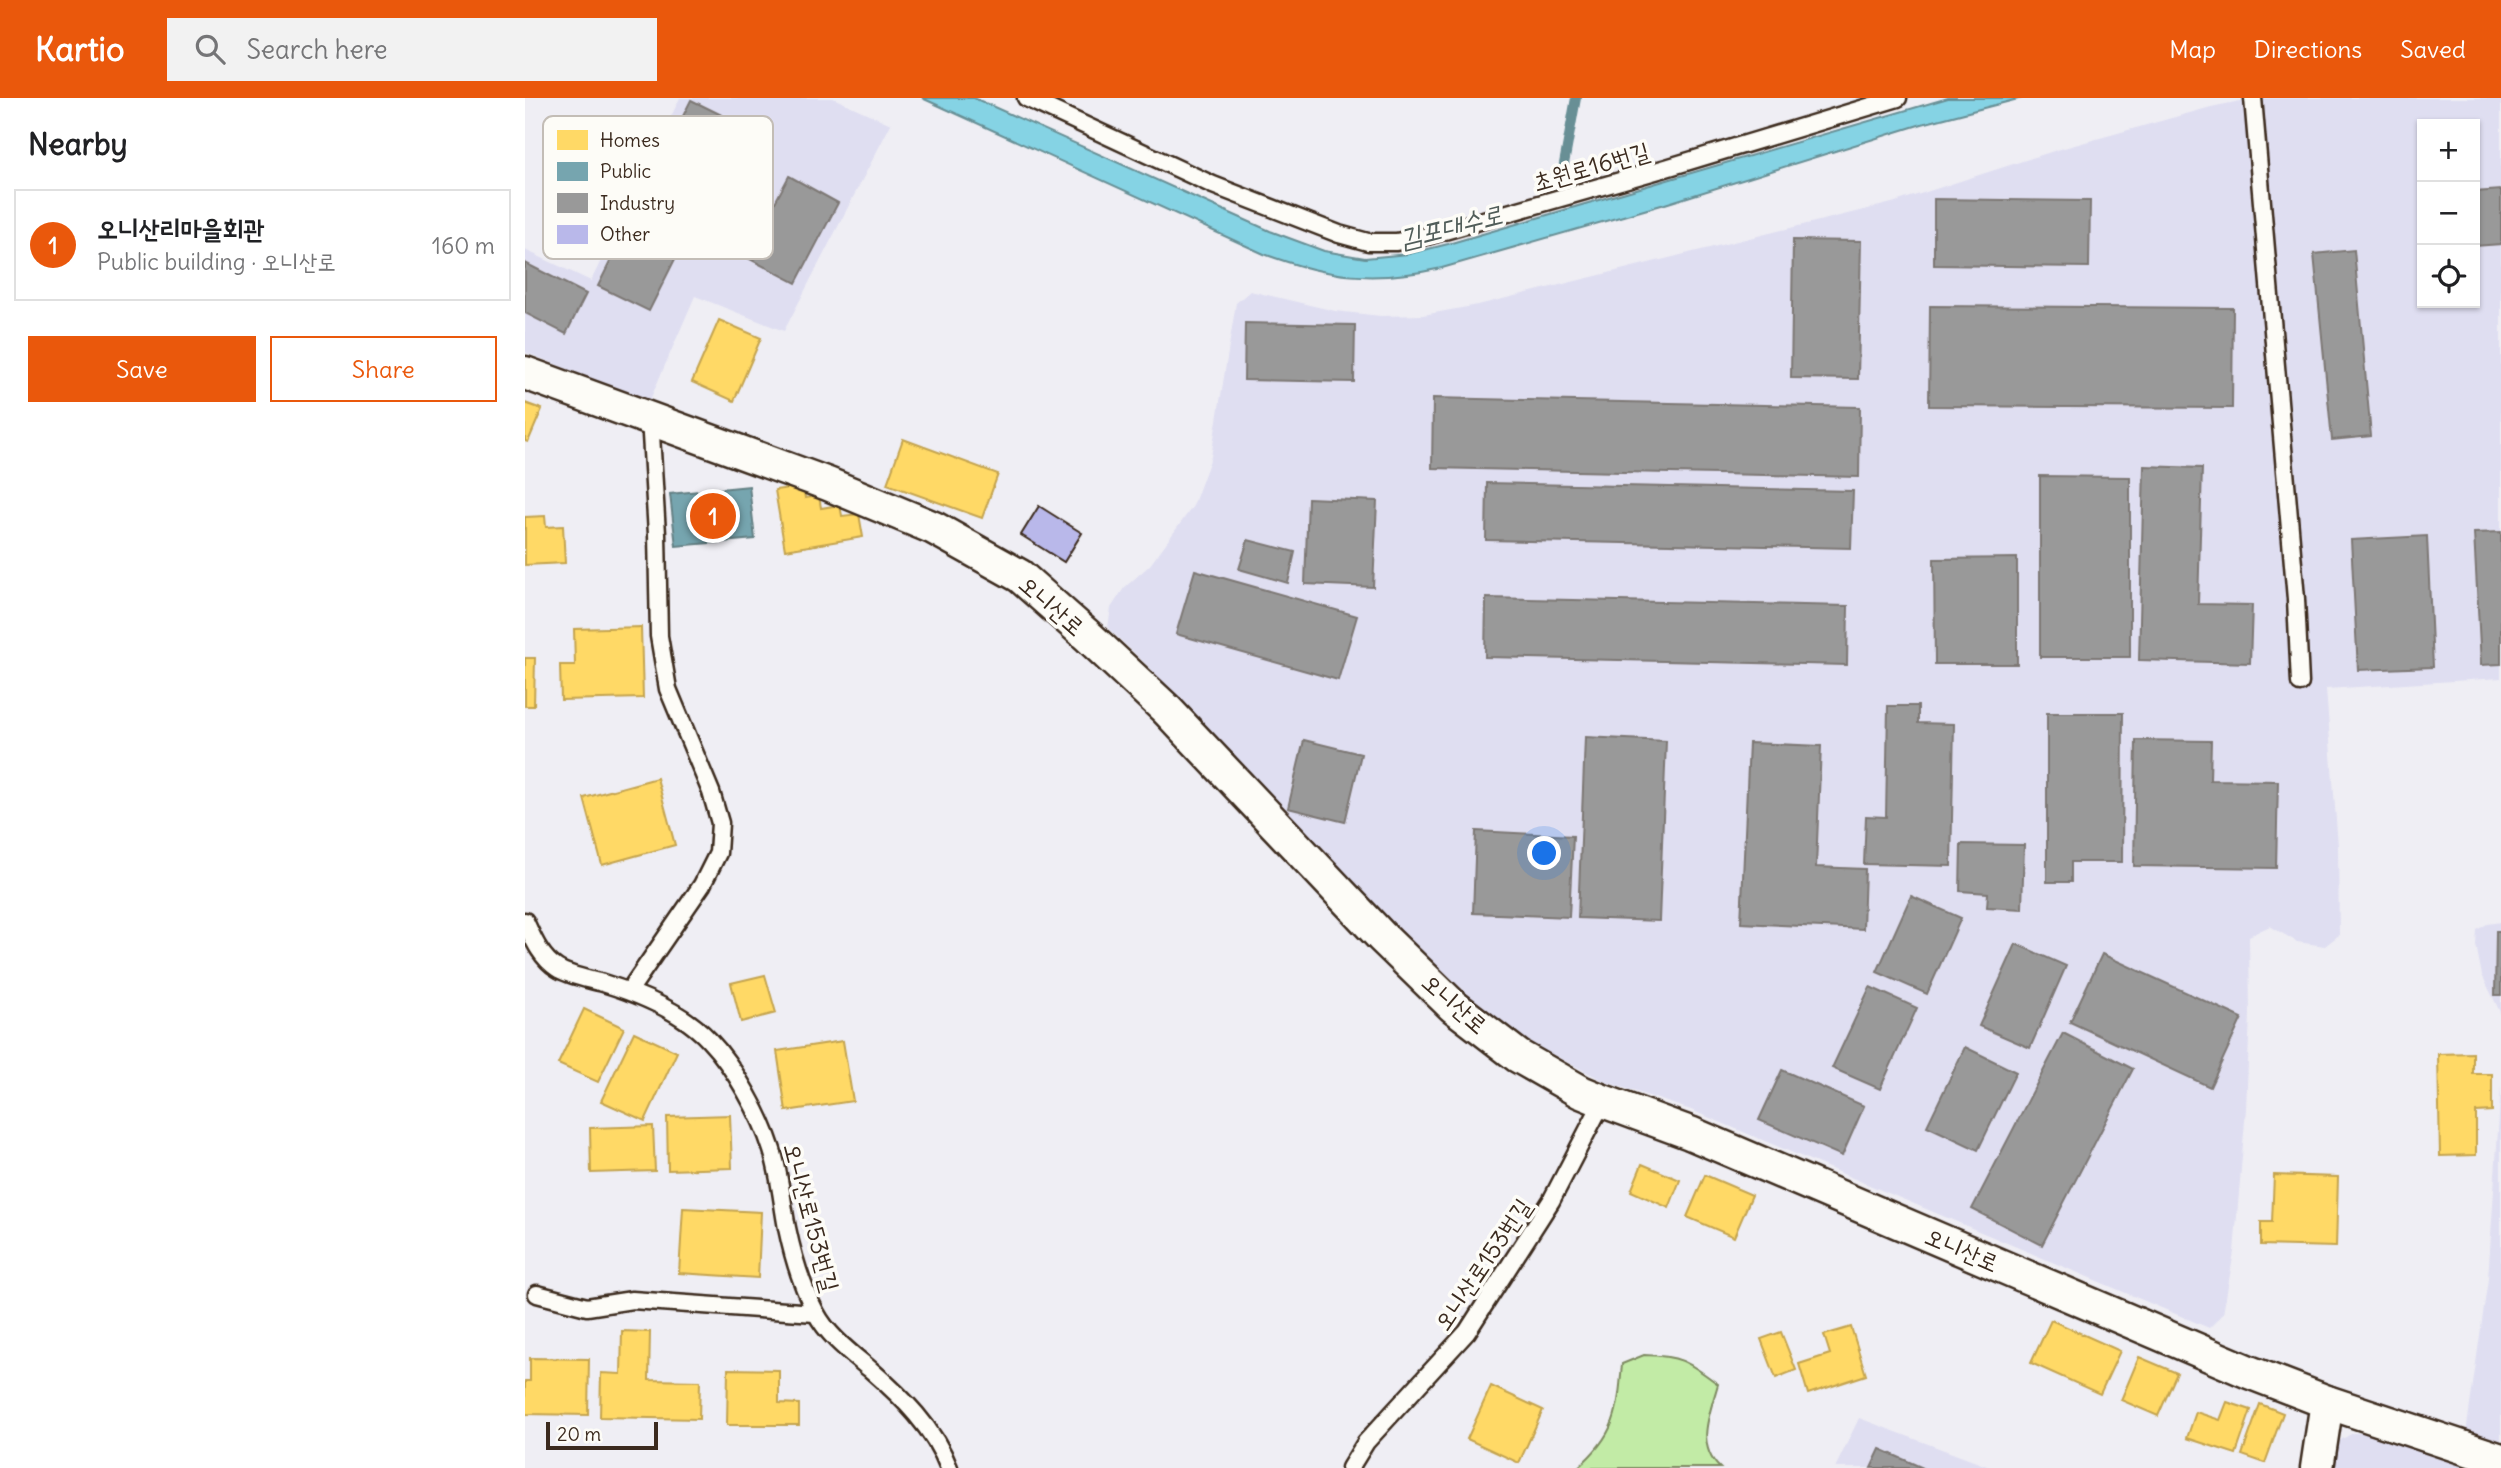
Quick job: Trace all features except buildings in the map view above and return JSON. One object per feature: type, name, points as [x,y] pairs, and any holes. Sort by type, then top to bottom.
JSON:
[{"type":"street","name":"오니산로","points":[[525,373],[828,484],[934,528],[1020,576],[1089,636],[1165,709],[1382,937],[1453,1006],[1518,1056],[1581,1091],[1690,1133],[2223,1361],[2327,1402],[2501,1460]]},
{"type":"street","points":[[2317,1468],[2327,1402]]},
{"type":"lane","name":"초원로16번길","points":[[1026,98],[1213,186],[1285,215],[1368,242],[1382,242],[1427,236],[1503,215],[1898,98]]},
{"type":"lane","points":[[2253,98],[2297,599],[2300,683]]},
{"type":"lane","points":[[629,991],[702,885],[717,853],[720,823],[711,792],[668,689],[659,636],[657,534],[650,418]]},
{"type":"lane","name":"오니산로153번길","points":[[525,921],[540,952],[558,969],[629,991],[681,1018],[708,1038],[729,1065],[772,1150],[799,1276],[815,1313],[824,1327],[890,1386],[922,1421],[950,1468]]},
{"type":"lane","name":"오니산로153번길","points":[[1350,1468],[1366,1442],[1468,1332],[1551,1201],[1603,1101]]},
{"type":"lane","name":"오니산로153번길","points":[[537,1294],[587,1307],[632,1300],[815,1313]]},
{"type":"shaded area","points":[[680,98],[833,98],[891,124],[784,331],[695,296],[649,402],[525,352],[525,250],[591,281],[602,259],[773,259],[773,116],[671,116]]},
{"type":"shaded area","points":[[2255,98],[2501,98],[2501,678],[2326,689],[2338,846],[2339,935],[2325,946],[2297,942],[2270,926],[2249,936],[2250,1015],[2246,1109],[2234,1252],[2223,1314],[2209,1328],[1691,1110],[1606,1082],[1532,1044],[1471,997],[1399,930],[1257,785],[1153,671],[1108,628],[1111,608],[1124,588],[1150,565],[1193,506],[1211,457],[1236,303],[1250,291],[1335,311],[1381,316],[1423,315],[1478,305],[1892,203],[2057,150],[2211,107]]},
{"type":"shaded area","points":[[2501,922],[2501,1014],[2482,975],[2476,945],[2477,930],[2487,924]]},
{"type":"shaded area","points":[[2501,1086],[2501,1444],[2466,1433],[2488,1279]]},
{"type":"shaded area","points":[[1859,1418],[1992,1468],[1835,1468]]},
{"type":"shaded area","points":[[2353,1433],[2372,1433],[2484,1468],[2327,1468],[2329,1456],[2337,1442]]},
{"type":"green space","points":[[1644,1355],[1684,1362],[1718,1384],[1706,1439],[1712,1459],[1720,1468],[1577,1468],[1600,1445],[1613,1422],[1622,1364]]},
{"type":"water","points":[[922,98],[974,98],[1270,231],[1324,251],[1365,258],[1408,254],[1448,244],[1948,98],[2022,98],[1922,124],[1665,204],[1442,268],[1395,276],[1352,276],[1310,268],[1264,254]]},
{"type":"waterway","points":[[1562,175],[1576,98]]},
{"type":"place","name":"오니산리마을회관","points":[[713,516]]},
{"type":"water label","name":"김포대수로","points":[[1451,226]]}]
